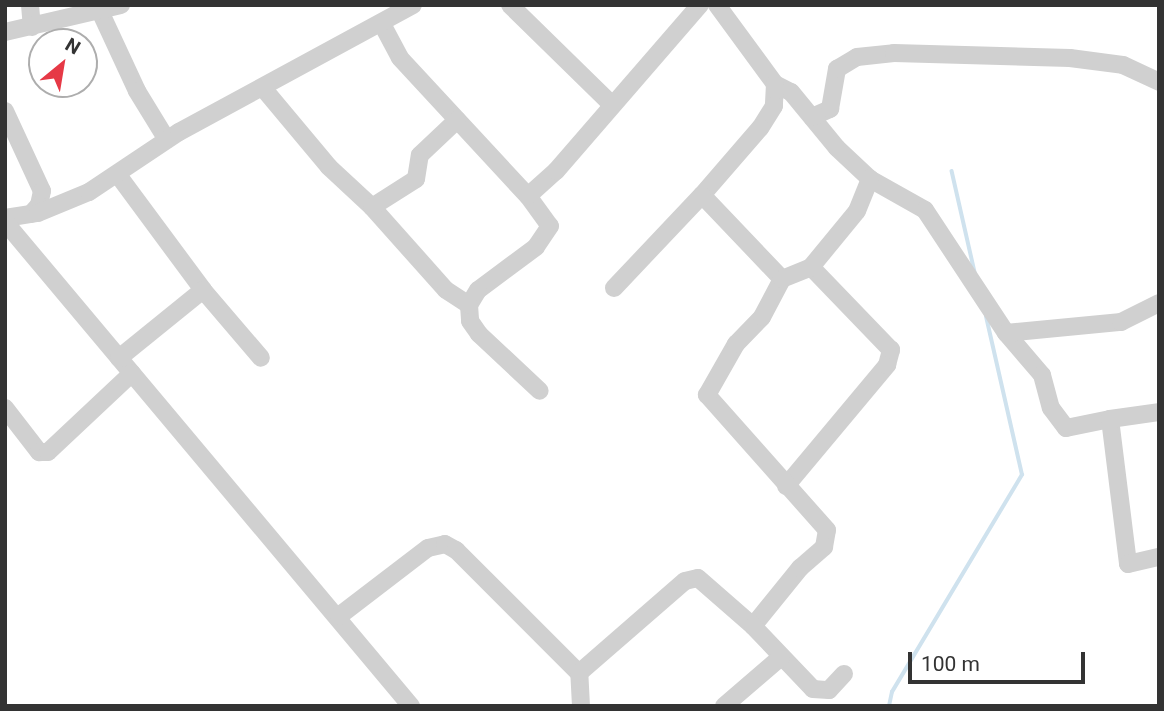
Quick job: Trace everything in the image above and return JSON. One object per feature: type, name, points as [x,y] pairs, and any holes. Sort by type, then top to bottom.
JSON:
[{"type":"street","points":[[30,5],[32,27]]},
{"type":"street","points":[[5,32],[121,5]]},
{"type":"street","points":[[411,706],[5,220],[63,204],[118,175],[167,141],[325,51],[382,24],[413,5]]},
{"type":"street","points":[[510,5],[612,105]]},
{"type":"street","points":[[528,196],[700,5]]},
{"type":"street","points":[[717,5],[775,84],[791,92],[837,148],[870,179],[925,210],[1006,333],[1042,375],[1051,408],[1066,428],[1159,412]]},
{"type":"street","points":[[99,9],[137,91],[167,141]]},
{"type":"street","points":[[382,24],[400,58],[528,196],[550,226],[544,239],[478,290],[469,305],[470,321],[478,334],[540,391]]},
{"type":"street","points":[[812,117],[830,109],[837,69],[857,57],[894,53],[1070,58],[1123,65],[1159,82]]},
{"type":"street","points":[[614,288],[702,195],[760,128],[774,106],[775,84]]},
{"type":"street","points":[[263,88],[329,167],[372,207],[446,290],[469,305]]},
{"type":"street","points":[[5,111],[43,191],[31,214]]},
{"type":"street","points":[[372,207],[416,178],[420,155],[457,120]]},
{"type":"street","points":[[118,175],[203,290],[261,358]]},
{"type":"street","points":[[753,626],[800,568],[824,547],[827,530],[706,395],[736,344],[762,317],[782,279],[811,267],[857,211],[870,179]]},
{"type":"street","points":[[702,195],[782,279]]},
{"type":"street","points":[[786,486],[887,365],[891,350],[811,267]]},
{"type":"street","points":[[119,358],[203,290]]},
{"type":"street","points":[[1006,333],[1121,322],[1159,303]]},
{"type":"street","points":[[5,408],[39,452],[48,452],[132,373]]},
{"type":"street","points":[[1110,419],[1128,564],[1159,557]]},
{"type":"street","points":[[339,617],[428,548],[444,544],[456,550],[579,673],[581,706]]},
{"type":"street","points":[[579,673],[685,581],[698,578],[753,626],[813,690],[829,691],[844,674]]},
{"type":"street","points":[[724,706],[781,657]]},
{"type":"waterway","points":[[952,171],[975,272]]},
{"type":"waterway","points":[[889,706],[892,692],[1022,475],[986,317]]}]
